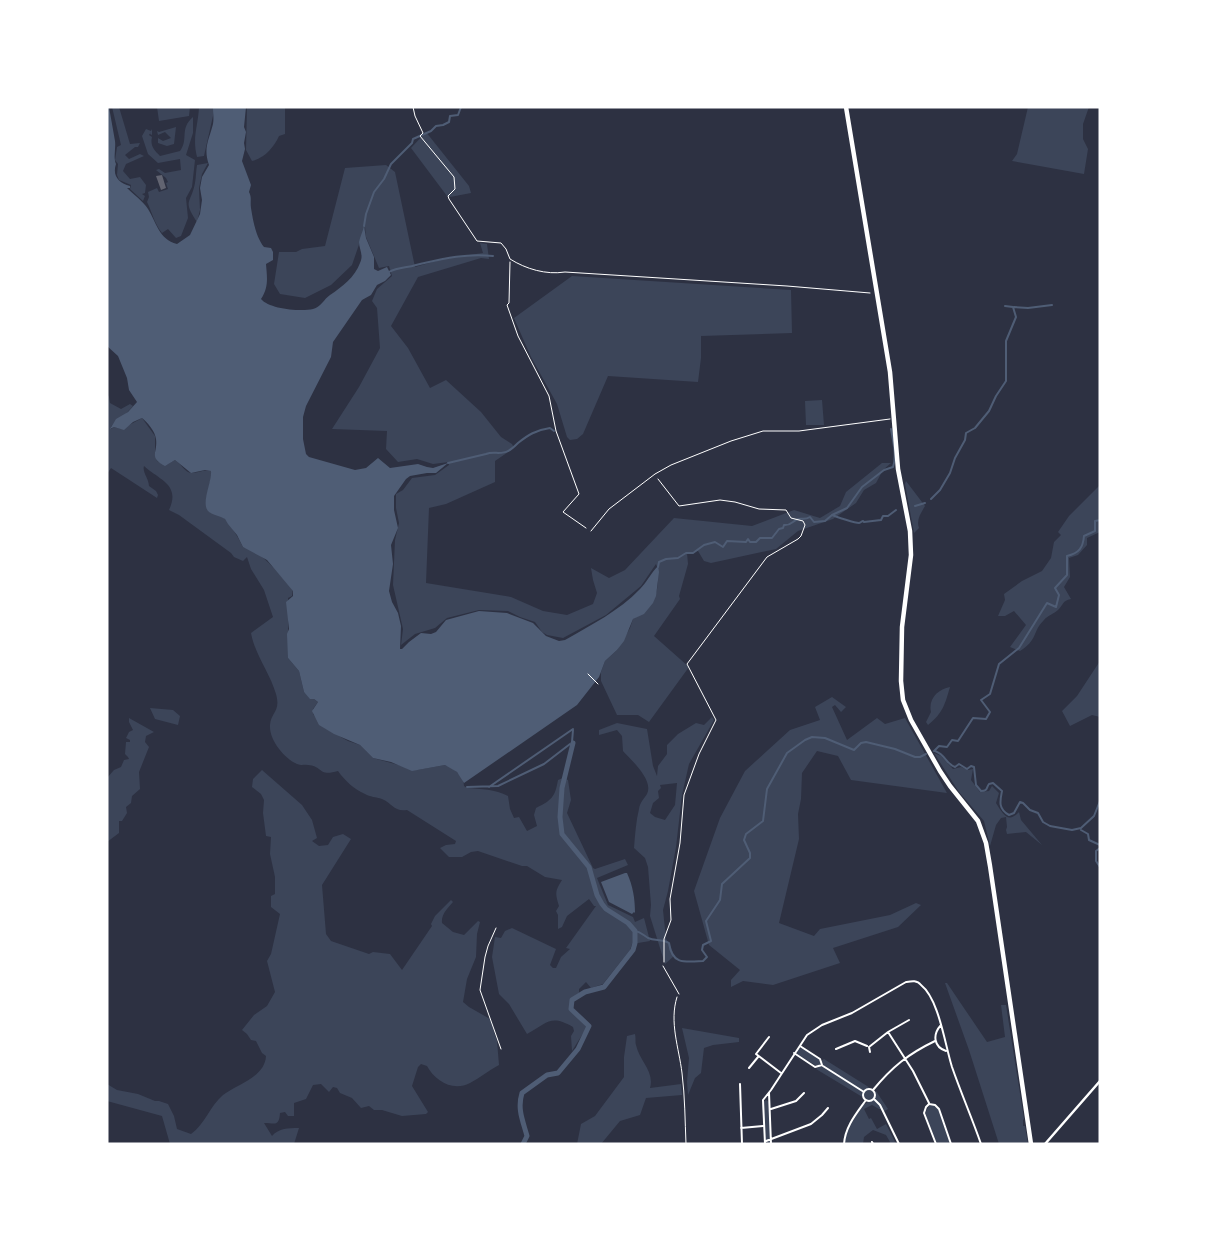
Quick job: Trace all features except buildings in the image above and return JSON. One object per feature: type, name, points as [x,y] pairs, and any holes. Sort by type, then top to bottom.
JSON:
[{"type":"highway","points":[[846,107],[886,346],[898,469],[908,513],[911,545],[902,627],[901,681],[904,700],[911,720],[940,771],[983,830],[1031,1144]]},
{"type":"street","points":[[765,1143],[762,1103],[807,1035],[906,982],[915,981],[925,989],[934,1005],[981,1144]]},
{"type":"street","points":[[869,1047],[909,1020]]},
{"type":"street","points":[[941,1025],[936,1031],[935,1041],[941,1049],[948,1051]]},
{"type":"street","points":[[888,1032],[918,1079],[929,1104]]},
{"type":"street","points":[[769,1037],[756,1054],[782,1073]]},
{"type":"street","points":[[836,1049],[855,1041],[869,1047]]},
{"type":"street","points":[[873,1090],[905,1057],[935,1041]]},
{"type":"street","points":[[799,1045],[820,1059],[822,1065],[864,1092]]},
{"type":"street","points":[[869,1047],[870,1052]]},
{"type":"street","points":[[794,1053],[815,1067],[822,1065]]},
{"type":"street","points":[[749,1068],[759,1056]]},
{"type":"street","points":[[1045,1144],[1100,1081]]},
{"type":"street","points":[[740,1084],[742,1144]]},
{"type":"street","points":[[864,1092],[867,1089],[873,1090]]},
{"type":"street","points":[[873,1090],[874,1099]]},
{"type":"street","points":[[769,1092],[771,1144]]},
{"type":"street","points":[[864,1092],[866,1100]]},
{"type":"street","points":[[770,1110],[796,1101],[804,1093]]},
{"type":"street","points":[[866,1100],[874,1099]]},
{"type":"street","points":[[874,1099],[882,1108],[900,1144]]},
{"type":"street","points":[[762,1103],[766,1100],[769,1102]]},
{"type":"street","points":[[844,1144],[849,1125],[866,1100]]},
{"type":"street","points":[[929,1104],[924,1113],[936,1144]]},
{"type":"street","points":[[929,1104],[939,1109],[951,1144]]},
{"type":"street","points":[[765,1143],[811,1124],[828,1108]]},
{"type":"street","points":[[741,1128],[764,1126]]},
{"type":"lane","points":[[591,530],[609,509],[655,474],[671,465],[756,432],[805,430],[894,418]]},
{"type":"lane","points":[[663,967],[679,994]]},
{"type":"path","points":[[413,107],[423,133],[420,136],[454,177],[455,189],[448,196],[477,241],[501,243],[510,259],[507,305],[518,337],[549,396],[556,431],[579,494],[563,512],[591,530]]},
{"type":"path","points":[[510,259],[526,268],[554,273],[737,282],[872,293]]},
{"type":"path","points":[[655,474],[679,506],[720,500],[759,509],[786,510],[791,518],[805,525],[801,536],[766,559],[687,664],[716,720],[699,754],[684,794],[680,843],[670,899],[671,920],[664,940],[663,967]]},
{"type":"path","points":[[587,674],[598,684]]},
{"type":"path","points":[[496,928],[485,957],[480,990],[501,1049]]},
{"type":"path","points":[[679,994],[673,1009],[684,1092],[687,1144]]},
{"type":"shaded area","points":[[107,107],[115,141],[116,175],[120,181],[130,186],[127,188],[146,206],[162,235],[177,244],[190,235],[200,214],[200,188],[202,177],[209,165],[207,149],[213,124],[213,107],[246,107],[245,149],[242,161],[251,185],[249,192],[257,234],[264,247],[271,248],[273,252],[273,260],[266,264],[266,286],[261,299],[265,302],[293,310],[318,307],[348,281],[358,268],[362,257],[359,242],[364,226],[374,257],[374,269],[378,271],[387,267],[391,275],[362,300],[333,342],[331,357],[306,406],[303,439],[309,457],[355,470],[366,468],[378,458],[390,468],[418,464],[433,468],[448,463],[436,473],[410,476],[394,496],[398,528],[391,545],[393,564],[389,591],[401,626],[400,649],[421,633],[436,632],[446,620],[479,611],[507,613],[533,623],[546,636],[559,641],[565,640],[632,597],[658,566],[653,603],[644,614],[633,619],[624,641],[605,661],[599,677],[577,705],[464,783],[457,772],[445,765],[412,771],[373,758],[360,745],[319,725],[312,711],[318,702],[310,699],[304,692],[299,671],[288,658],[286,602],[293,596],[293,591],[267,560],[243,547],[225,519],[209,512],[206,498],[211,471],[191,473],[175,460],[165,466],[160,463],[155,457],[154,433],[142,418],[124,430],[114,427],[110,429],[116,419],[128,412],[137,402],[129,390],[118,356],[107,346]]},
{"type":"shaded area","points":[[112,107],[119,107],[130,144],[140,143],[125,155],[129,159],[140,154],[144,156],[126,164],[123,171],[130,179],[140,177],[146,185],[145,193],[142,194],[145,196],[143,201],[130,189],[131,185],[119,180],[117,175],[118,164],[115,160],[117,147],[121,145]]},
{"type":"shaded area","points":[[157,107],[190,107],[189,116],[159,121]]},
{"type":"shaded area","points":[[199,107],[215,107],[204,156],[197,157],[195,138]]},
{"type":"shaded area","points":[[247,107],[285,107],[285,134],[279,136],[265,155],[252,161],[246,150]]},
{"type":"shaded area","points":[[1028,107],[1089,107],[1083,124],[1083,139],[1088,149],[1084,174],[1012,161],[1017,154]]},
{"type":"shaded area","points":[[193,117],[193,133],[186,155],[195,160],[192,187],[186,198],[188,218],[181,236],[176,238],[168,229],[162,233],[147,202],[148,192],[157,188],[159,192],[168,189],[166,178],[156,170],[165,173],[181,170],[180,159],[158,163],[148,154],[142,136],[146,129],[152,129],[152,135],[151,132],[149,135],[152,137],[154,150],[160,156],[180,151],[186,126]]},
{"type":"shaded area","points":[[176,127],[174,144],[167,146],[158,143],[158,138],[163,141],[171,138],[165,132],[158,135],[157,131]]},
{"type":"shaded area","points":[[426,132],[469,186],[471,193],[447,196],[411,148]]},
{"type":"shaded area","points":[[208,163],[199,188],[200,210],[197,222],[189,202],[197,165]]},
{"type":"shaded area","points":[[386,165],[395,172],[415,267],[447,258],[483,253],[480,243],[487,244],[489,259],[481,258],[418,277],[391,326],[408,348],[430,388],[446,380],[481,412],[501,437],[514,448],[495,461],[495,482],[446,504],[429,508],[426,583],[511,597],[543,611],[567,615],[593,604],[597,593],[591,568],[609,578],[625,570],[674,518],[752,526],[794,510],[820,518],[840,506],[846,492],[882,463],[891,463],[883,470],[876,483],[864,490],[856,503],[833,519],[798,531],[776,549],[711,563],[704,561],[698,551],[687,553],[688,564],[680,599],[654,636],[689,667],[649,722],[638,715],[617,715],[601,681],[601,672],[605,661],[617,650],[633,619],[644,612],[654,600],[658,582],[656,564],[641,586],[606,615],[563,638],[547,635],[535,622],[508,611],[479,610],[447,618],[435,628],[415,634],[401,645],[403,629],[393,585],[395,540],[399,523],[396,494],[403,490],[412,478],[435,475],[449,465],[449,462],[433,464],[417,459],[398,462],[386,449],[387,431],[332,429],[380,348],[377,308],[372,301],[377,289],[392,276],[389,266],[379,268],[366,237],[365,227],[352,265],[331,285],[305,298],[280,294],[274,284],[279,252],[296,252],[325,246],[345,168]]},
{"type":"shaded area","points":[[572,276],[791,290],[792,333],[701,336],[698,382],[608,376],[583,434],[570,440],[557,404],[531,357],[514,318]]},
{"type":"shaded area","points":[[107,393],[110,403],[121,409],[130,404],[133,406],[116,420],[111,429],[122,429],[142,418],[155,436],[157,461],[166,465],[175,460],[191,473],[211,471],[207,501],[209,512],[224,518],[243,547],[264,559],[293,589],[292,596],[288,598],[288,658],[299,671],[304,692],[318,702],[313,714],[323,727],[360,745],[373,758],[417,770],[445,765],[458,773],[467,788],[508,796],[514,818],[519,817],[527,831],[537,826],[534,815],[536,808],[552,797],[558,780],[568,780],[571,800],[567,813],[593,868],[625,859],[628,865],[597,878],[608,905],[633,917],[635,922],[644,918],[650,941],[632,944],[603,984],[591,988],[586,982],[571,999],[570,1009],[587,1027],[572,1051],[573,1027],[559,1021],[549,1021],[527,1034],[509,1004],[499,994],[492,957],[495,937],[501,938],[505,931],[512,928],[556,949],[550,965],[556,968],[561,957],[570,949],[566,948],[596,906],[589,899],[567,916],[562,927],[558,929],[556,911],[559,906],[556,892],[562,880],[545,877],[527,866],[478,851],[462,857],[449,857],[440,848],[455,844],[456,841],[407,810],[399,810],[382,799],[361,792],[338,771],[327,773],[313,766],[297,764],[282,753],[270,731],[277,708],[276,694],[251,633],[273,617],[264,590],[247,557],[243,561],[234,557],[169,510],[172,494],[162,479],[144,466],[149,486],[156,491],[157,498],[111,468],[107,474]]},
{"type":"shaded area","points":[[822,400],[824,425],[806,425],[805,401]]},
{"type":"shaded area","points":[[906,481],[925,506],[919,519],[919,528],[914,533],[905,484]]},
{"type":"shaded area","points":[[1100,485],[1100,532],[1087,538],[1087,545],[1078,555],[1069,558],[1070,577],[1064,587],[1071,599],[1046,618],[1026,647],[1020,651],[1010,647],[1026,625],[1014,611],[998,616],[1005,600],[1004,594],[1042,571],[1051,558],[1054,542],[1061,535],[1058,532],[1069,516]]},
{"type":"shaded area","points":[[1100,661],[1100,717],[1092,715],[1070,726],[1062,711],[1077,696]]},
{"type":"shaded area","points":[[950,687],[943,708],[928,725],[926,722],[933,699],[938,692]]},
{"type":"shaded area","points":[[832,697],[846,707],[841,712],[835,705],[832,707],[847,740],[877,718],[885,724],[905,718],[947,793],[851,780],[838,756],[817,751],[802,773],[798,814],[799,839],[779,923],[814,936],[820,929],[890,915],[916,903],[921,905],[898,927],[833,948],[840,963],[773,985],[743,981],[731,987],[731,980],[740,970],[709,945],[694,891],[720,818],[745,771],[790,730],[820,720],[815,707]]},
{"type":"shaded area","points":[[150,708],[173,710],[180,716],[178,725],[155,719]]},
{"type":"shaded area","points":[[712,717],[714,720],[689,764],[682,795],[676,847],[663,910],[666,939],[674,956],[665,964],[650,916],[648,867],[645,858],[634,848],[640,804],[647,794],[647,783],[641,771],[623,751],[622,736],[617,730],[599,735],[599,730],[617,723],[647,729],[657,776],[658,766],[667,754],[667,745],[678,734],[696,723],[704,725]],"holes":[[[677,783],[675,805],[665,820],[650,813],[653,803],[659,798],[660,785]]]},
{"type":"shaded area","points":[[129,718],[154,732],[146,736],[145,742],[149,747],[139,772],[140,789],[132,796],[131,803],[126,807],[127,813],[122,821],[119,821],[119,833],[107,842],[107,778],[121,767],[124,760],[129,759],[125,754],[126,742],[130,740],[126,738],[133,730]]},
{"type":"shaded area","points":[[934,753],[941,756],[953,769],[973,769],[971,780],[980,792],[989,791],[992,786],[999,793],[996,803],[1003,814],[1012,817],[1019,812],[1021,820],[1042,845],[1026,832],[1007,834],[1006,817],[1001,818],[996,825],[990,846],[984,821],[959,792]]},
{"type":"shaded area","points":[[262,770],[302,805],[312,820],[317,838],[312,841],[319,846],[328,845],[333,837],[343,834],[351,839],[322,885],[326,934],[331,941],[369,954],[390,954],[402,970],[432,926],[435,916],[451,900],[453,902],[444,914],[442,923],[453,932],[464,935],[480,922],[476,957],[467,979],[463,1002],[490,1019],[497,1041],[499,1065],[470,1083],[451,1086],[421,1064],[412,1086],[428,1112],[426,1114],[402,1116],[374,1110],[369,1106],[361,1108],[337,1088],[333,1087],[329,1092],[321,1084],[313,1085],[306,1099],[294,1103],[294,1116],[280,1113],[274,1124],[264,1123],[272,1136],[287,1128],[299,1128],[294,1144],[170,1144],[162,1116],[107,1101],[107,1084],[117,1090],[168,1104],[177,1129],[191,1134],[223,1095],[256,1075],[264,1063],[266,1056],[256,1041],[251,1040],[242,1030],[254,1015],[267,1006],[275,992],[267,961],[280,914],[271,907],[271,896],[275,894],[275,877],[270,854],[271,837],[266,836],[264,800],[252,787],[253,779]]},
{"type":"shaded area","points":[[625,873],[633,893],[635,913],[632,914],[609,902],[601,882]]},
{"type":"shaded area","points":[[945,983],[987,1042],[1005,1037],[1001,1005],[1006,1005],[1023,1126],[1028,1144],[999,1144]]},
{"type":"shaded area","points":[[682,1028],[739,1038],[739,1042],[704,1048],[701,1073],[695,1078],[688,1095],[689,1058]]},
{"type":"shaded area","points":[[635,1034],[638,1050],[649,1071],[650,1088],[681,1084],[682,1095],[646,1098],[640,1115],[620,1121],[601,1144],[577,1144],[581,1124],[595,1116],[624,1077],[627,1036]]},
{"type":"shaded area","points":[[803,1048],[876,1091],[888,1109],[883,1112],[872,1105],[864,1109],[877,1129],[886,1124],[896,1144],[889,1144],[886,1135],[873,1130],[864,1137],[863,1144],[844,1144],[846,1132],[864,1103],[869,1101],[816,1069],[822,1065],[815,1065],[797,1054],[798,1049]]},
{"type":"shaded area","points":[[766,1100],[769,1102],[771,1144],[765,1144],[762,1103]]},
{"type":"shaded area","points":[[929,1106],[938,1109],[950,1144],[937,1144],[925,1113]]},
{"type":"waterway","points":[[364,226],[374,192],[391,164],[413,139],[449,122],[450,116],[458,115],[461,107]]},
{"type":"waterway","points":[[389,272],[454,257],[493,256]]},
{"type":"waterway","points":[[1014,307],[1052,305]]},
{"type":"waterway","points":[[931,499],[950,473],[966,433],[975,428],[989,411],[1006,381],[1006,341],[1016,317],[1013,307],[1005,306]]},
{"type":"waterway","points":[[448,463],[505,452],[536,432],[550,428],[554,431]]},
{"type":"waterway","points":[[891,429],[895,453],[893,467],[884,470],[862,487],[847,508],[832,515],[859,523],[881,520],[883,516],[896,510]]},
{"type":"waterway","points":[[915,506],[925,503]]},
{"type":"waterway","points":[[658,567],[659,562],[693,553],[704,545],[715,542],[723,547],[727,541],[746,542],[748,539],[750,542],[756,542],[760,538],[772,538],[784,525],[798,519],[810,517],[814,522],[825,521],[832,515]]},
{"type":"waterway","points":[[934,751],[939,746],[947,747],[952,740],[958,741],[973,718],[986,719],[990,712],[981,700],[990,694],[999,664],[1019,648],[1047,603],[1056,607],[1059,595],[1055,588],[1067,575],[1067,556],[1080,549],[1084,536],[1095,531],[1095,521],[1100,520]]},
{"type":"waterway","points":[[489,787],[573,729]]},
{"type":"waterway","points":[[572,742],[573,730]]},
{"type":"waterway","points":[[635,931],[648,938],[669,943],[673,955],[680,961],[703,961],[707,957],[702,950],[703,945],[711,941],[706,921],[720,900],[722,884],[750,858],[744,840],[746,834],[763,821],[767,789],[787,753],[805,740],[812,737],[825,738],[854,750],[866,742],[915,757],[926,754]]},
{"type":"waterway","points":[[523,1144],[527,1136],[520,1110],[522,1093],[547,1075],[558,1073],[578,1049],[589,1026],[571,1009],[572,1000],[585,992],[604,987],[633,950],[635,943],[635,931],[602,904],[589,867],[562,834],[562,788],[573,743]]},
{"type":"waterway","points":[[467,787],[498,786],[544,764],[570,744]]},
{"type":"waterway","points":[[935,751],[955,767],[959,764],[967,769],[974,767],[976,785],[981,791],[993,783],[1002,791],[1001,807],[1009,815],[1014,813],[1020,802],[1038,813],[1043,822],[1050,826],[1072,830],[1081,828],[1094,816],[1100,801]]},
{"type":"waterway","points":[[1081,830],[1088,834],[1089,840],[1100,845]]},
{"type":"waterway","points":[[1100,848],[1096,851],[1096,861],[1100,867]]}]
